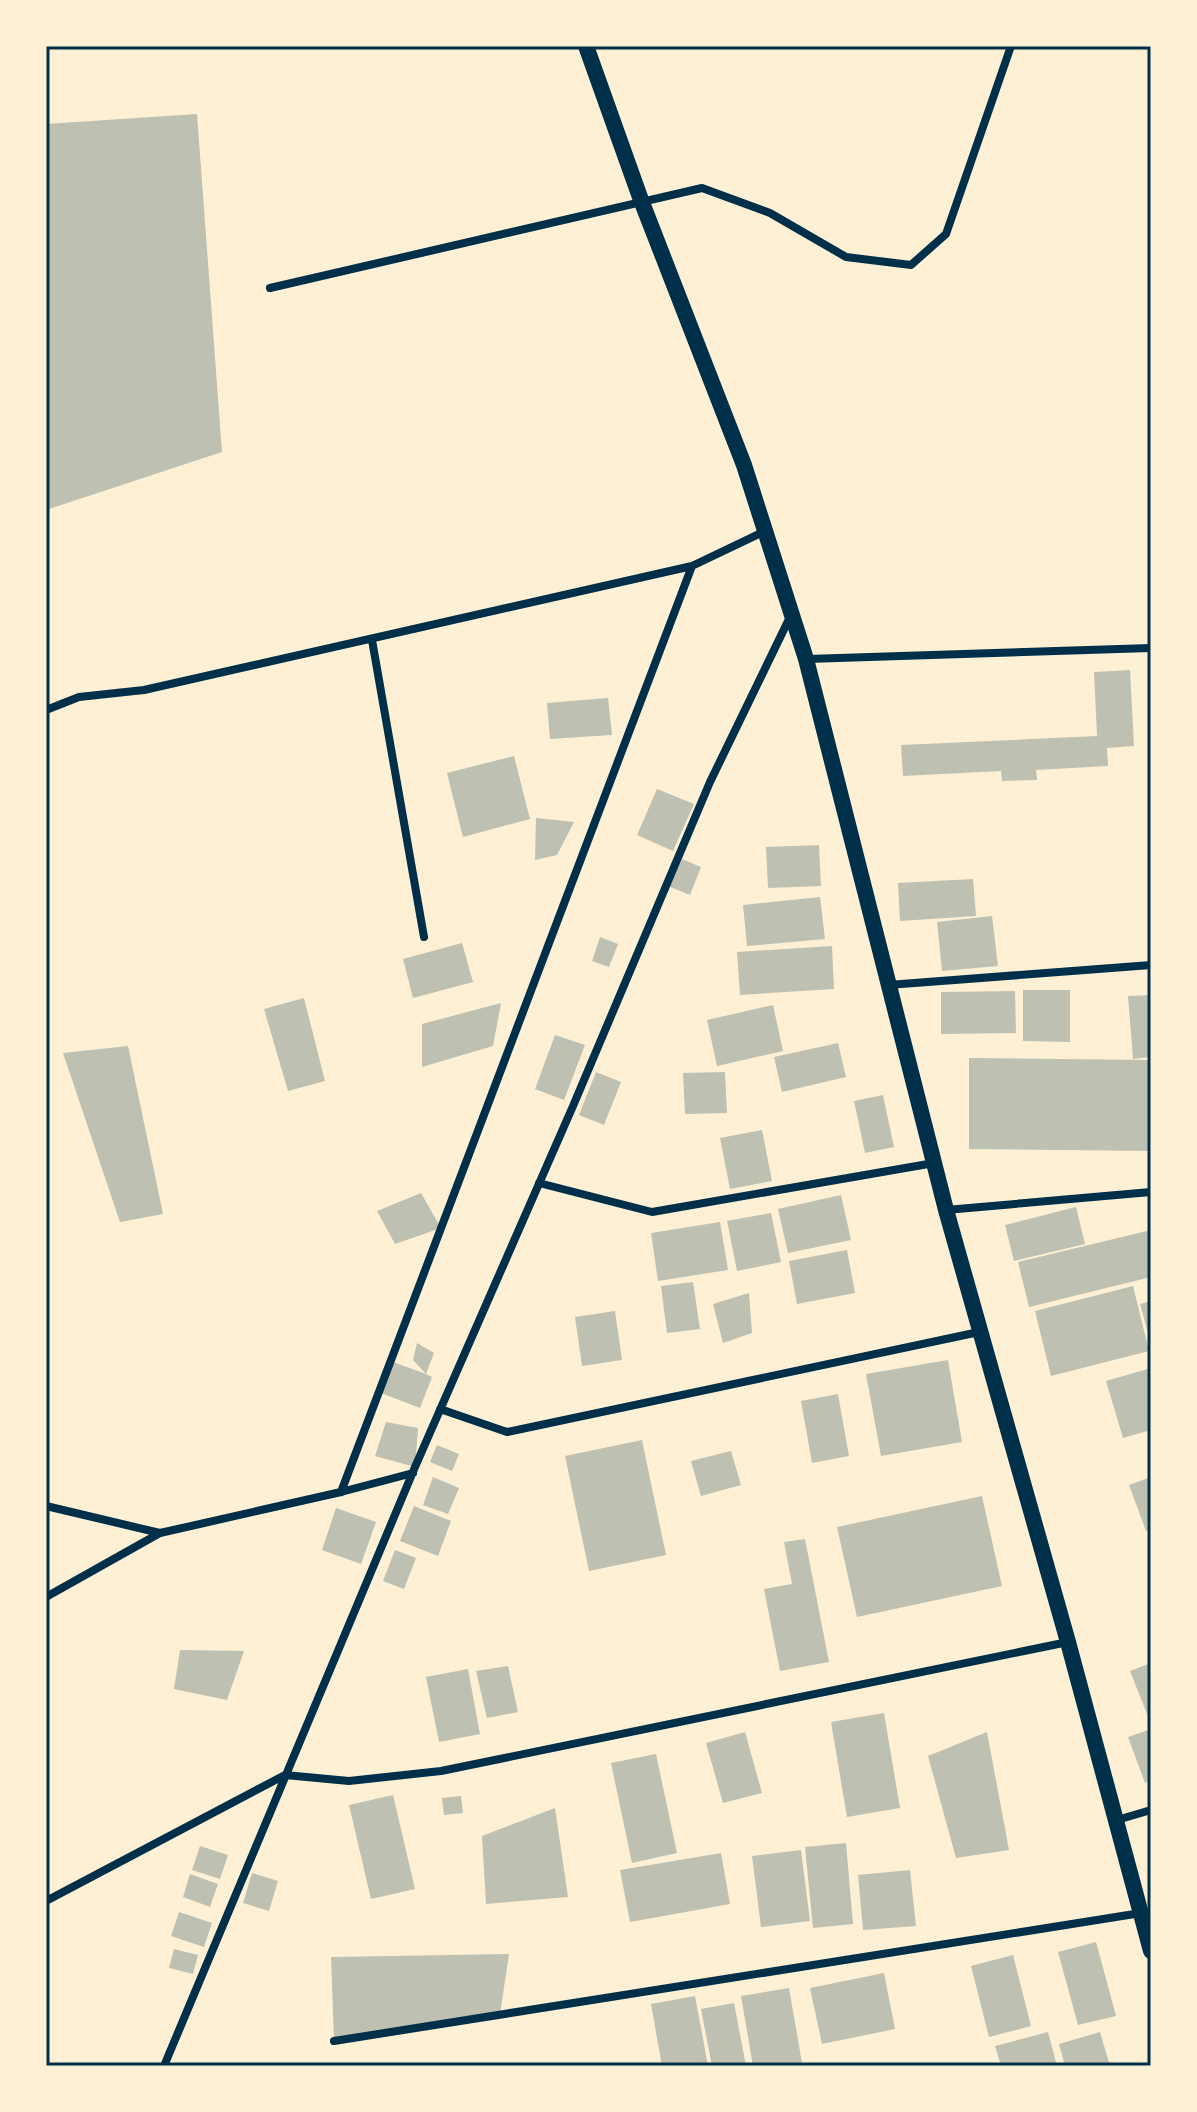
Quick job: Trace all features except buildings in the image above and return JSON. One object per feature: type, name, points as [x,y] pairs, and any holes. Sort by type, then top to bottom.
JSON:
[{"type":"main road","points":[[586,46],[641,200],[744,465],[806,659],[946,1210],[1151,1951]]},
{"type":"street","points":[[270,288],[702,188],[770,213],[846,257],[911,265],[946,234],[1011,46]]},
{"type":"street","points":[[46,710],[79,697],[144,690],[692,566],[765,531]]},
{"type":"street","points":[[341,1492],[692,566]]},
{"type":"street","points":[[164,2066],[440,1409],[710,782],[792,613]]},
{"type":"street","points":[[372,640],[424,937]]},
{"type":"street","points":[[806,659],[1151,648]]},
{"type":"street","points":[[887,985],[1151,965]]},
{"type":"street","points":[[539,1183],[652,1212],[935,1163]]},
{"type":"street","points":[[946,1210],[1151,1192]]},
{"type":"street","points":[[440,1409],[507,1432],[979,1332]]},
{"type":"street","points":[[46,1597],[160,1533],[413,1473]]},
{"type":"street","points":[[46,1506],[160,1533]]},
{"type":"street","points":[[46,1901],[285,1775],[349,1781],[441,1771],[1068,1642]]},
{"type":"street","points":[[1117,1820],[1151,1810]]},
{"type":"street","points":[[334,2041],[1141,1912]]}]
